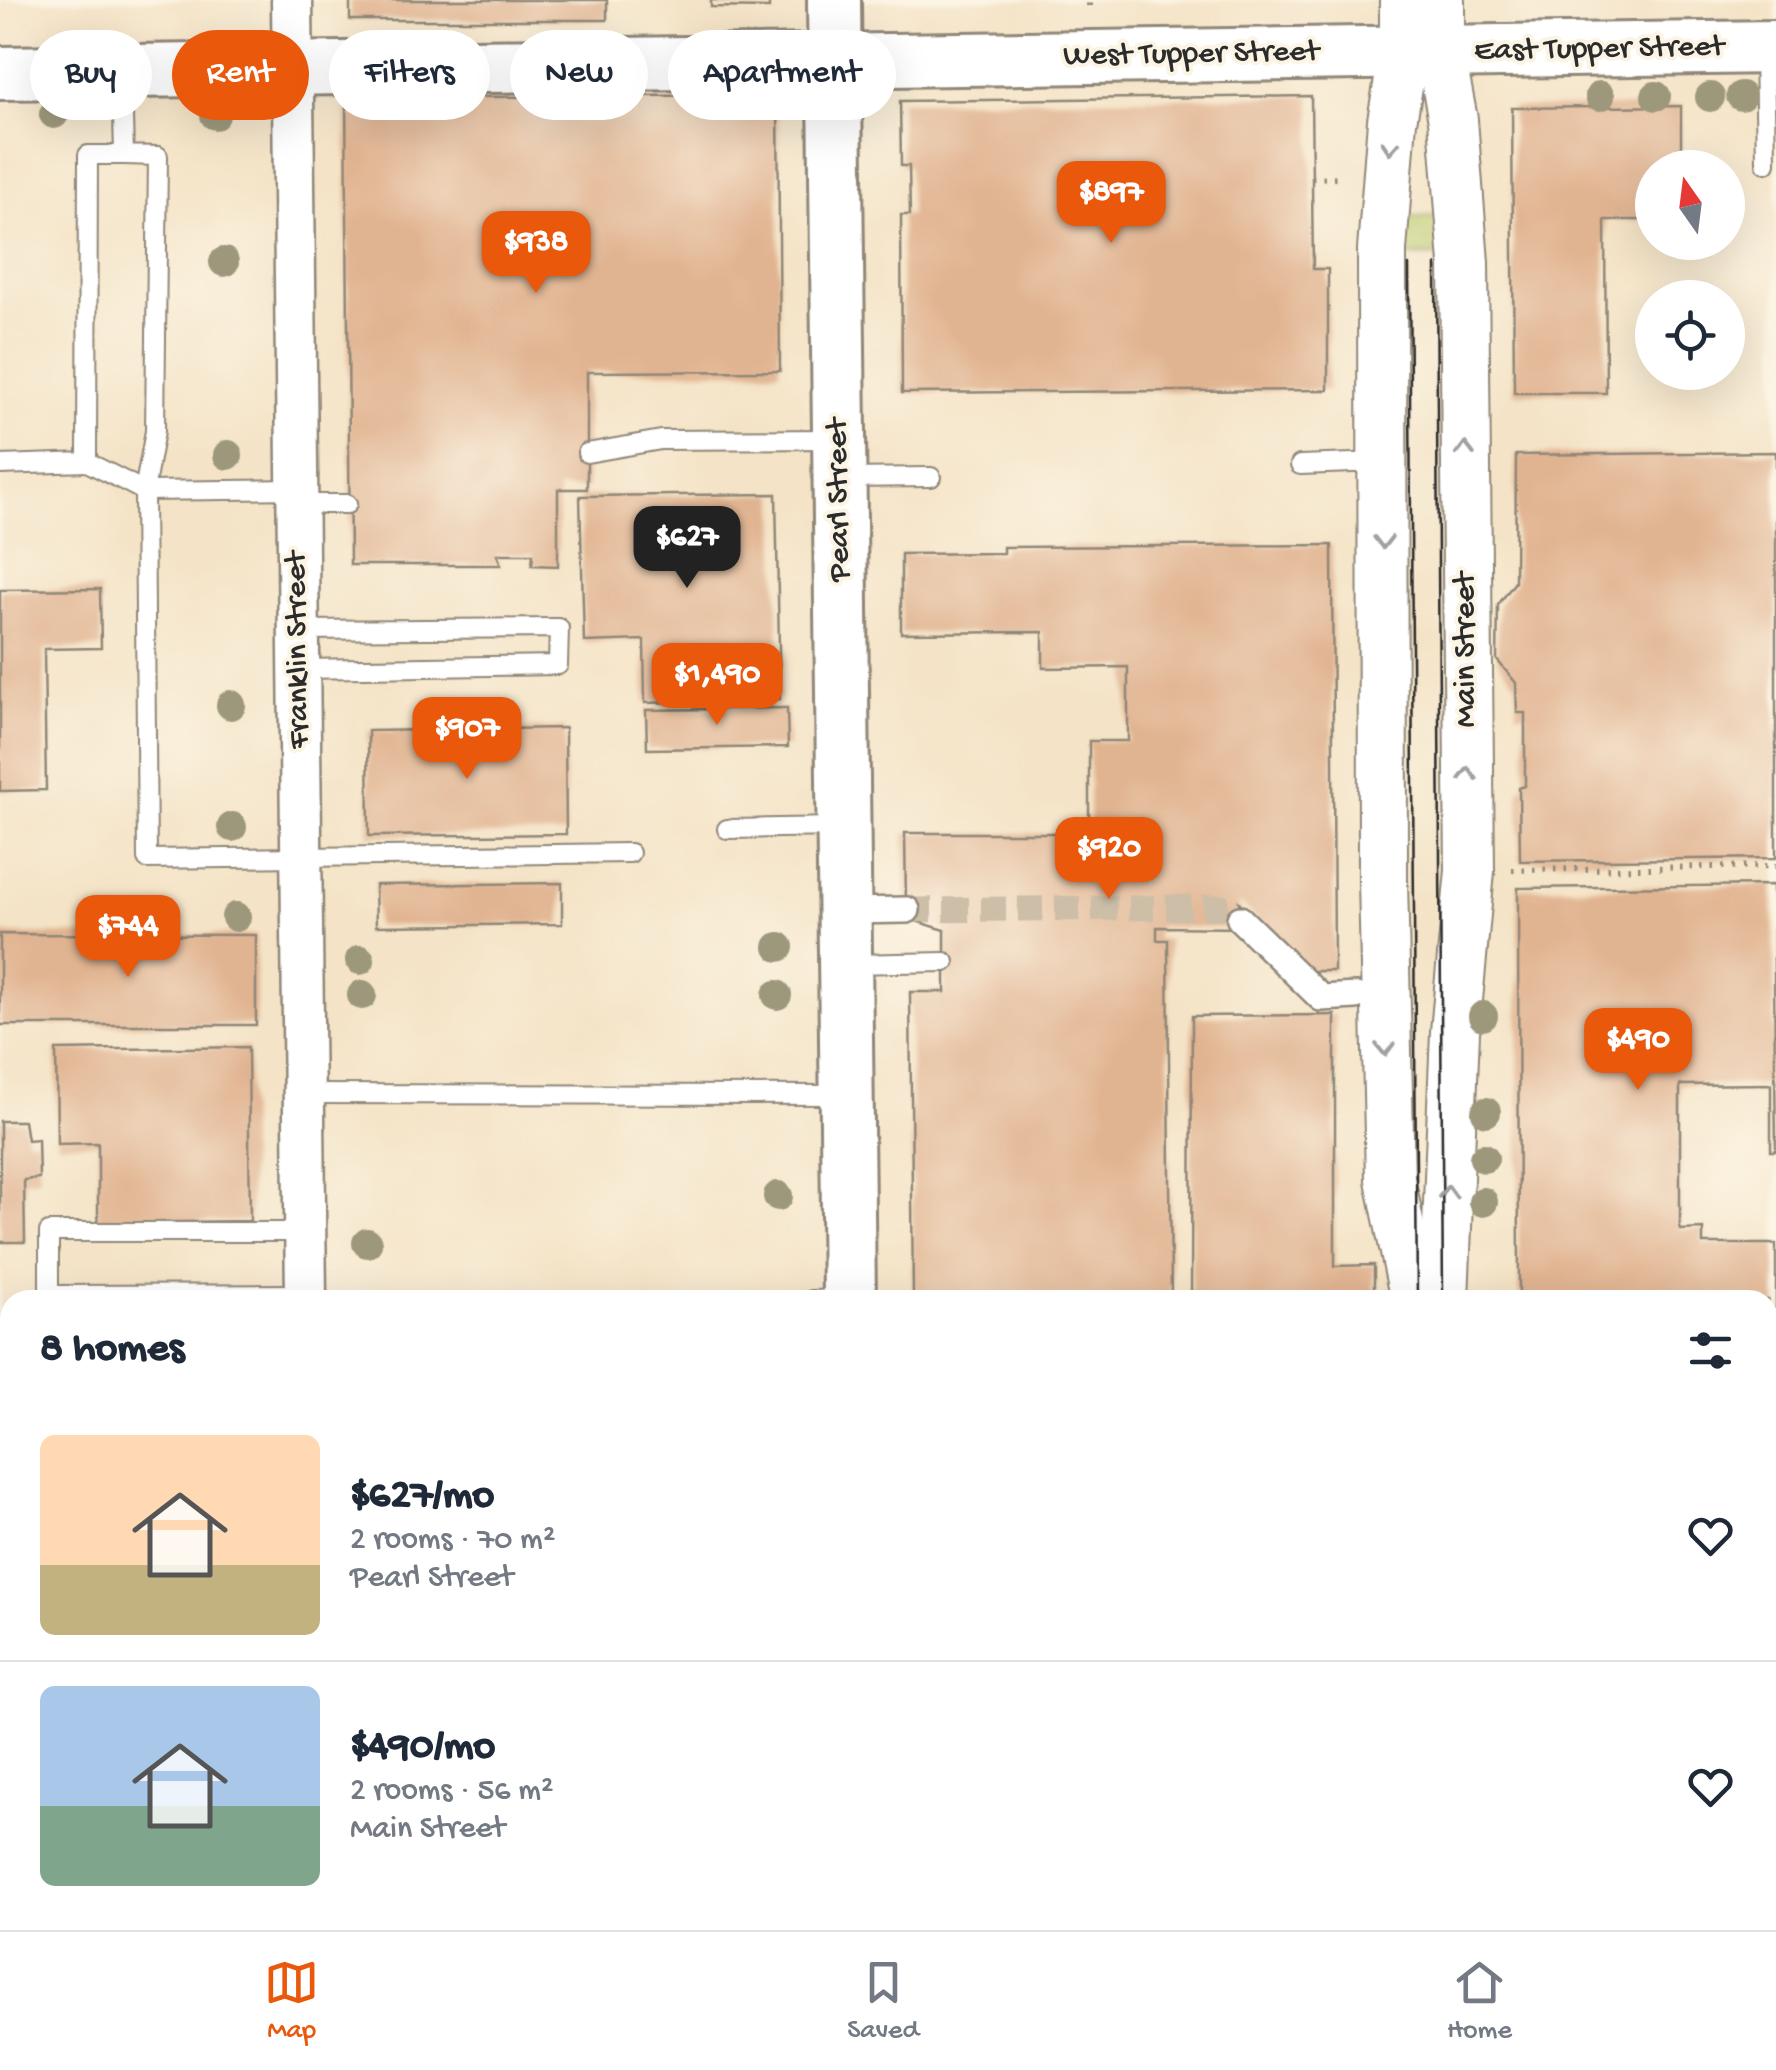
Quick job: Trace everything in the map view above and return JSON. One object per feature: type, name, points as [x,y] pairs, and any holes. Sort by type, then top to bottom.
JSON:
[{"type":"main road","name":"Pearl Street","points":[[834,0],[834,30]]},
{"type":"main road","name":"Main Street","points":[[1426,1290],[1470,871],[1464,263],[1453,120],[1418,39],[1440,0]]},
{"type":"main road","name":"West Tupper Street","points":[[896,58],[1418,39]]},
{"type":"main road","name":"East Tupper Street","points":[[1418,39],[1770,47]]},
{"type":"main road","points":[[1418,39],[1392,121],[1382,250],[1382,462],[1386,1135],[1390,1179],[1423,1290]]},
{"type":"main road","name":"West Tupper Street","points":[[309,68],[668,62]]},
{"type":"main road","name":"West Tupper Street","points":[[0,73],[30,73]]},
{"type":"main road","name":"Pearl Street","points":[[835,120],[849,1290]]},
{"type":"street","name":"Franklin Street","points":[[292,0],[292,30]]},
{"type":"street","name":"Franklin Street","points":[[293,120],[306,1290]]},
{"type":"street","points":[[845,910],[907,910]]},
{"type":"street","points":[[1240,919],[1321,998],[1356,996]]},
{"type":"lane","points":[[1766,163],[1770,47]]},
{"type":"lane","points":[[123,120],[124,155]]},
{"type":"lane","points":[[87,462],[88,155],[158,156],[156,431],[144,491],[146,860],[630,853]]},
{"type":"lane","points":[[588,453],[660,440],[840,459],[931,477]]},
{"type":"lane","points":[[0,465],[87,462],[144,491],[298,496],[348,504]]},
{"type":"lane","points":[[1300,465],[1382,462]]},
{"type":"lane","points":[[299,630],[558,628],[558,664],[299,670]]},
{"type":"lane","points":[[727,829],[844,827]]},
{"type":"lane","points":[[845,964],[945,962]]},
{"type":"lane","points":[[304,1094],[847,1095]]},
{"type":"lane","points":[[49,1290],[48,1232],[306,1232]]},
{"type":"path","points":[[1312,178],[1342,177]]},
{"type":"path","points":[[1499,871],[1776,866]]},
{"type":"green space","points":[[1438,216],[1442,256],[1400,256],[1404,218]]},
{"type":"building","points":[[350,0],[607,0],[607,20],[350,20]]},
{"type":"building","points":[[711,0],[769,0],[769,8],[711,7]]},
{"type":"building","points":[[648,96],[668,96],[668,120],[778,120],[780,371],[587,372],[587,489],[558,489],[558,566],[532,565],[533,554],[497,554],[501,565],[350,565],[346,120],[490,120],[490,97],[510,97],[510,120],[648,120]]},
{"type":"building","points":[[1311,96],[1313,269],[1328,269],[1328,390],[902,393],[901,215],[910,215],[909,166],[901,166],[900,101]]},
{"type":"building","points":[[1681,106],[1681,150],[1635,150],[1635,220],[1605,220],[1606,393],[1514,393],[1512,108]]},
{"type":"building","points":[[1776,452],[1776,858],[1520,861],[1519,788],[1525,786],[1525,713],[1517,713],[1516,683],[1497,660],[1498,605],[1515,582],[1516,455]]},
{"type":"building","points":[[776,494],[780,699],[645,703],[644,640],[584,642],[580,496]]},
{"type":"building","points":[[1332,545],[1334,971],[1304,971],[1303,964],[1239,902],[1242,928],[1157,927],[1157,940],[1168,940],[1171,1290],[913,1290],[910,992],[945,992],[945,930],[912,920],[906,904],[905,833],[1089,833],[1089,741],[1128,741],[1128,667],[1043,668],[1043,632],[901,633],[901,554],[1003,553],[1003,547]]},
{"type":"building","points":[[100,589],[101,648],[44,649],[46,790],[0,791],[0,590]]},
{"type":"building","points":[[787,708],[788,747],[647,749],[646,710]]},
{"type":"building","points":[[565,728],[566,834],[369,836],[368,731]]},
{"type":"building","points":[[562,883],[562,924],[376,926],[375,885]]},
{"type":"building","points":[[1773,885],[1776,1151],[1771,1151],[1771,1084],[1680,1085],[1680,1230],[1703,1229],[1703,1244],[1776,1244],[1776,1290],[1519,1290],[1518,888]]},
{"type":"building","points":[[0,934],[256,935],[256,1025],[0,1025]]},
{"type":"building","points":[[1335,1015],[1335,1266],[1374,1265],[1374,1290],[1191,1290],[1192,1016]]},
{"type":"building","points":[[248,1047],[250,1221],[98,1223],[98,1143],[57,1144],[56,1050]]},
{"type":"building","points":[[0,1121],[24,1121],[27,1140],[38,1139],[39,1178],[24,1180],[25,1242],[0,1242]]},
{"type":"tunnel","points":[[907,910],[1228,907],[1240,919]]},
{"type":"tram line","points":[[1409,265],[1417,1290]]},
{"type":"tram line","points":[[1436,265],[1443,1290]]}]
